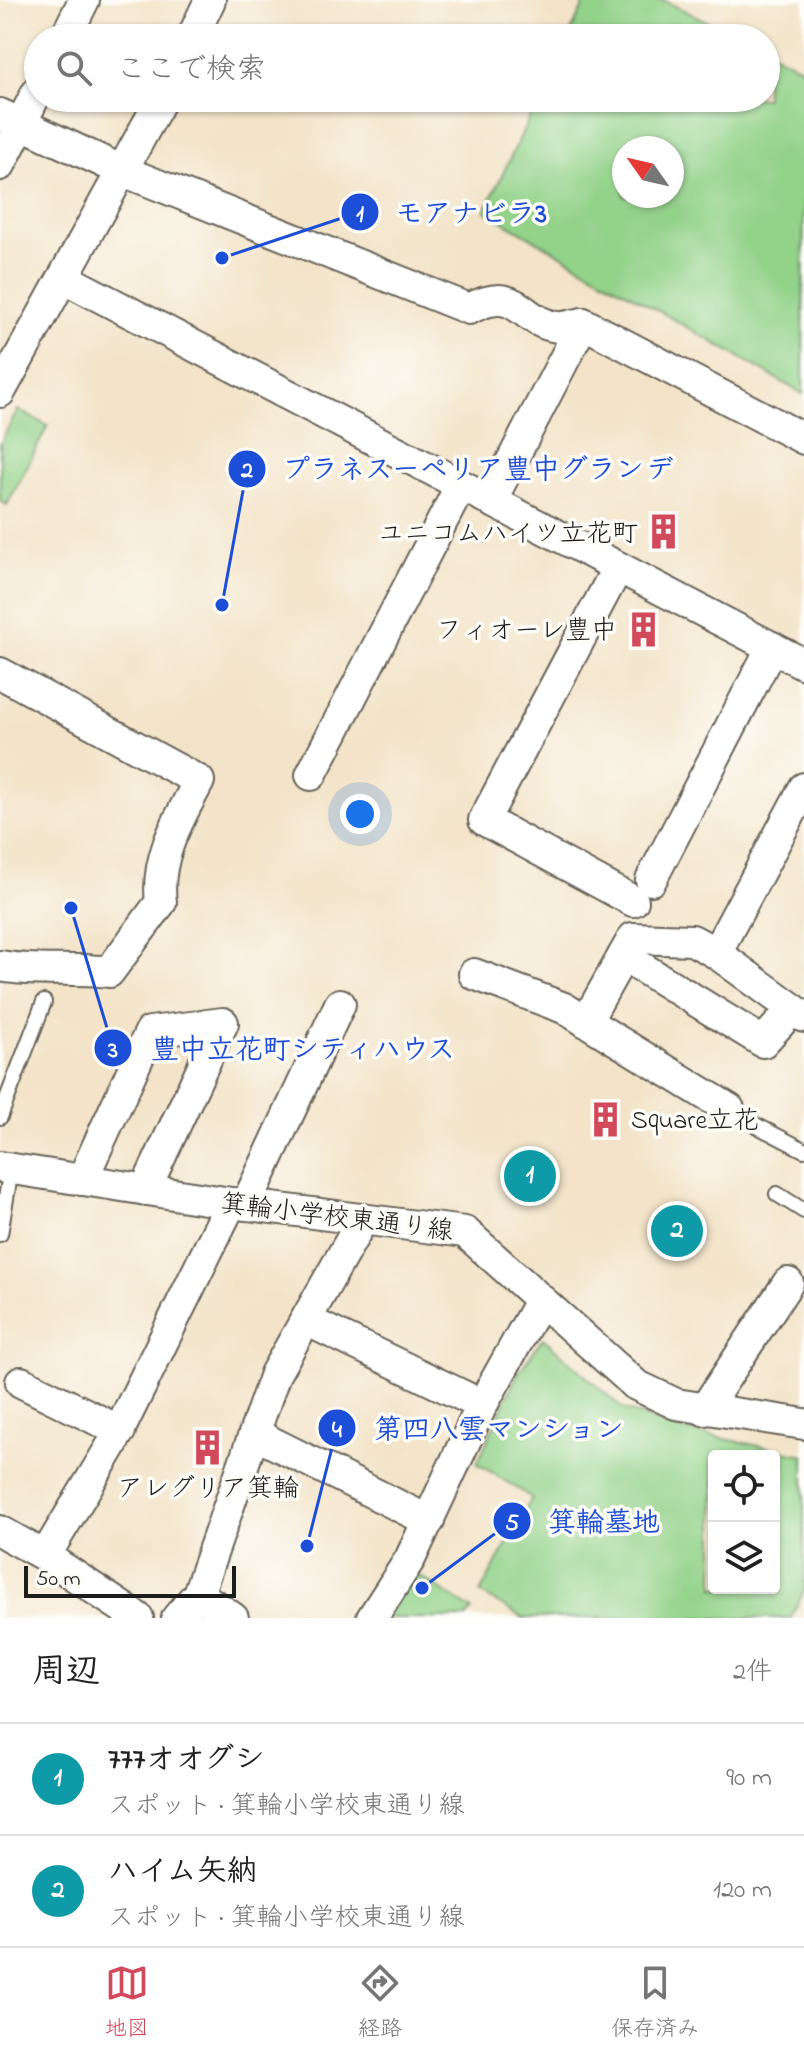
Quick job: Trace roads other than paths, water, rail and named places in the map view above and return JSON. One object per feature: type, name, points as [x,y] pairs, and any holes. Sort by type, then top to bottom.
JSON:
[{"type":"street","points":[[72,24],[84,0]]},
{"type":"street","points":[[199,24],[210,0]]},
{"type":"street","points":[[0,165],[10,120],[24,105]]},
{"type":"street","points":[[0,392],[155,112]]},
{"type":"street","points":[[10,120],[123,171],[469,309],[489,299],[501,299],[558,327],[583,323],[804,439]]},
{"type":"street","points":[[64,278],[804,664]]},
{"type":"street","points":[[491,501],[583,323]]},
{"type":"street","points":[[311,775],[461,485]]},
{"type":"street","points":[[618,567],[484,820],[642,891],[772,647]]},
{"type":"street","points":[[0,673],[199,781],[171,836],[159,883],[161,902],[109,972],[83,968],[41,971],[0,966]]},
{"type":"street","points":[[716,953],[804,788]]},
{"type":"street","points":[[586,1022],[633,938],[692,940],[716,953],[799,1013],[763,1042],[623,956]]},
{"type":"street","points":[[474,974],[564,1008],[734,1113]]},
{"type":"street","points":[[45,1556],[120,1431],[340,1004]]},
{"type":"street","points":[[82,1180],[150,1032],[223,1023],[145,1190]]},
{"type":"street","name":"箕輪小学校東通り線","points":[[5,1168],[239,1204],[465,1232],[636,1385],[676,1404],[804,1424]]},
{"type":"street","points":[[177,1618],[198,1594],[275,1374],[308,1321],[363,1219]]},
{"type":"street","points":[[704,1410],[788,1283]]},
{"type":"street","points":[[372,1618],[410,1559],[482,1405],[540,1301]]},
{"type":"street","points":[[308,1321],[482,1405]]},
{"type":"street","points":[[21,1382],[120,1431]]},
{"type":"street","points":[[255,1434],[429,1521]]},
{"type":"street","points":[[0,1531],[45,1556],[138,1618]]},
{"type":"street","points":[[198,1594],[233,1618]]},
{"type":"lane","points":[[0,1117],[44,1002]]},
{"type":"lane","points":[[734,1113],[804,1150]]},
{"type":"lane","points":[[0,1234],[5,1168]]},
{"type":"lane","points":[[777,1194],[804,1211]]},
{"type":"place","name":"モアナビラ3","points":[[222,258]]},
{"type":"place","name":"ユニコムハイツ立花町","points":[[664,532]]},
{"type":"place","name":"プラネスーペリア豊中グランデ","points":[[222,605]]},
{"type":"place","name":"フィオーレ豊中","points":[[643,629]]},
{"type":"place","name":"豊中立花町シティハウス","points":[[71,908]]},
{"type":"place","name":"Square立花","points":[[605,1119]]},
{"type":"place","name":"777オオグシ","points":[[530,1176]]},
{"type":"place","name":"ハイム矢納","points":[[677,1231]]},
{"type":"place","name":"アレグリア箕輪","points":[[208,1448]]},
{"type":"place","name":"第四八雲マンション","points":[[307,1546]]},
{"type":"place","name":"箕輪墓地","points":[[422,1588]]}]
